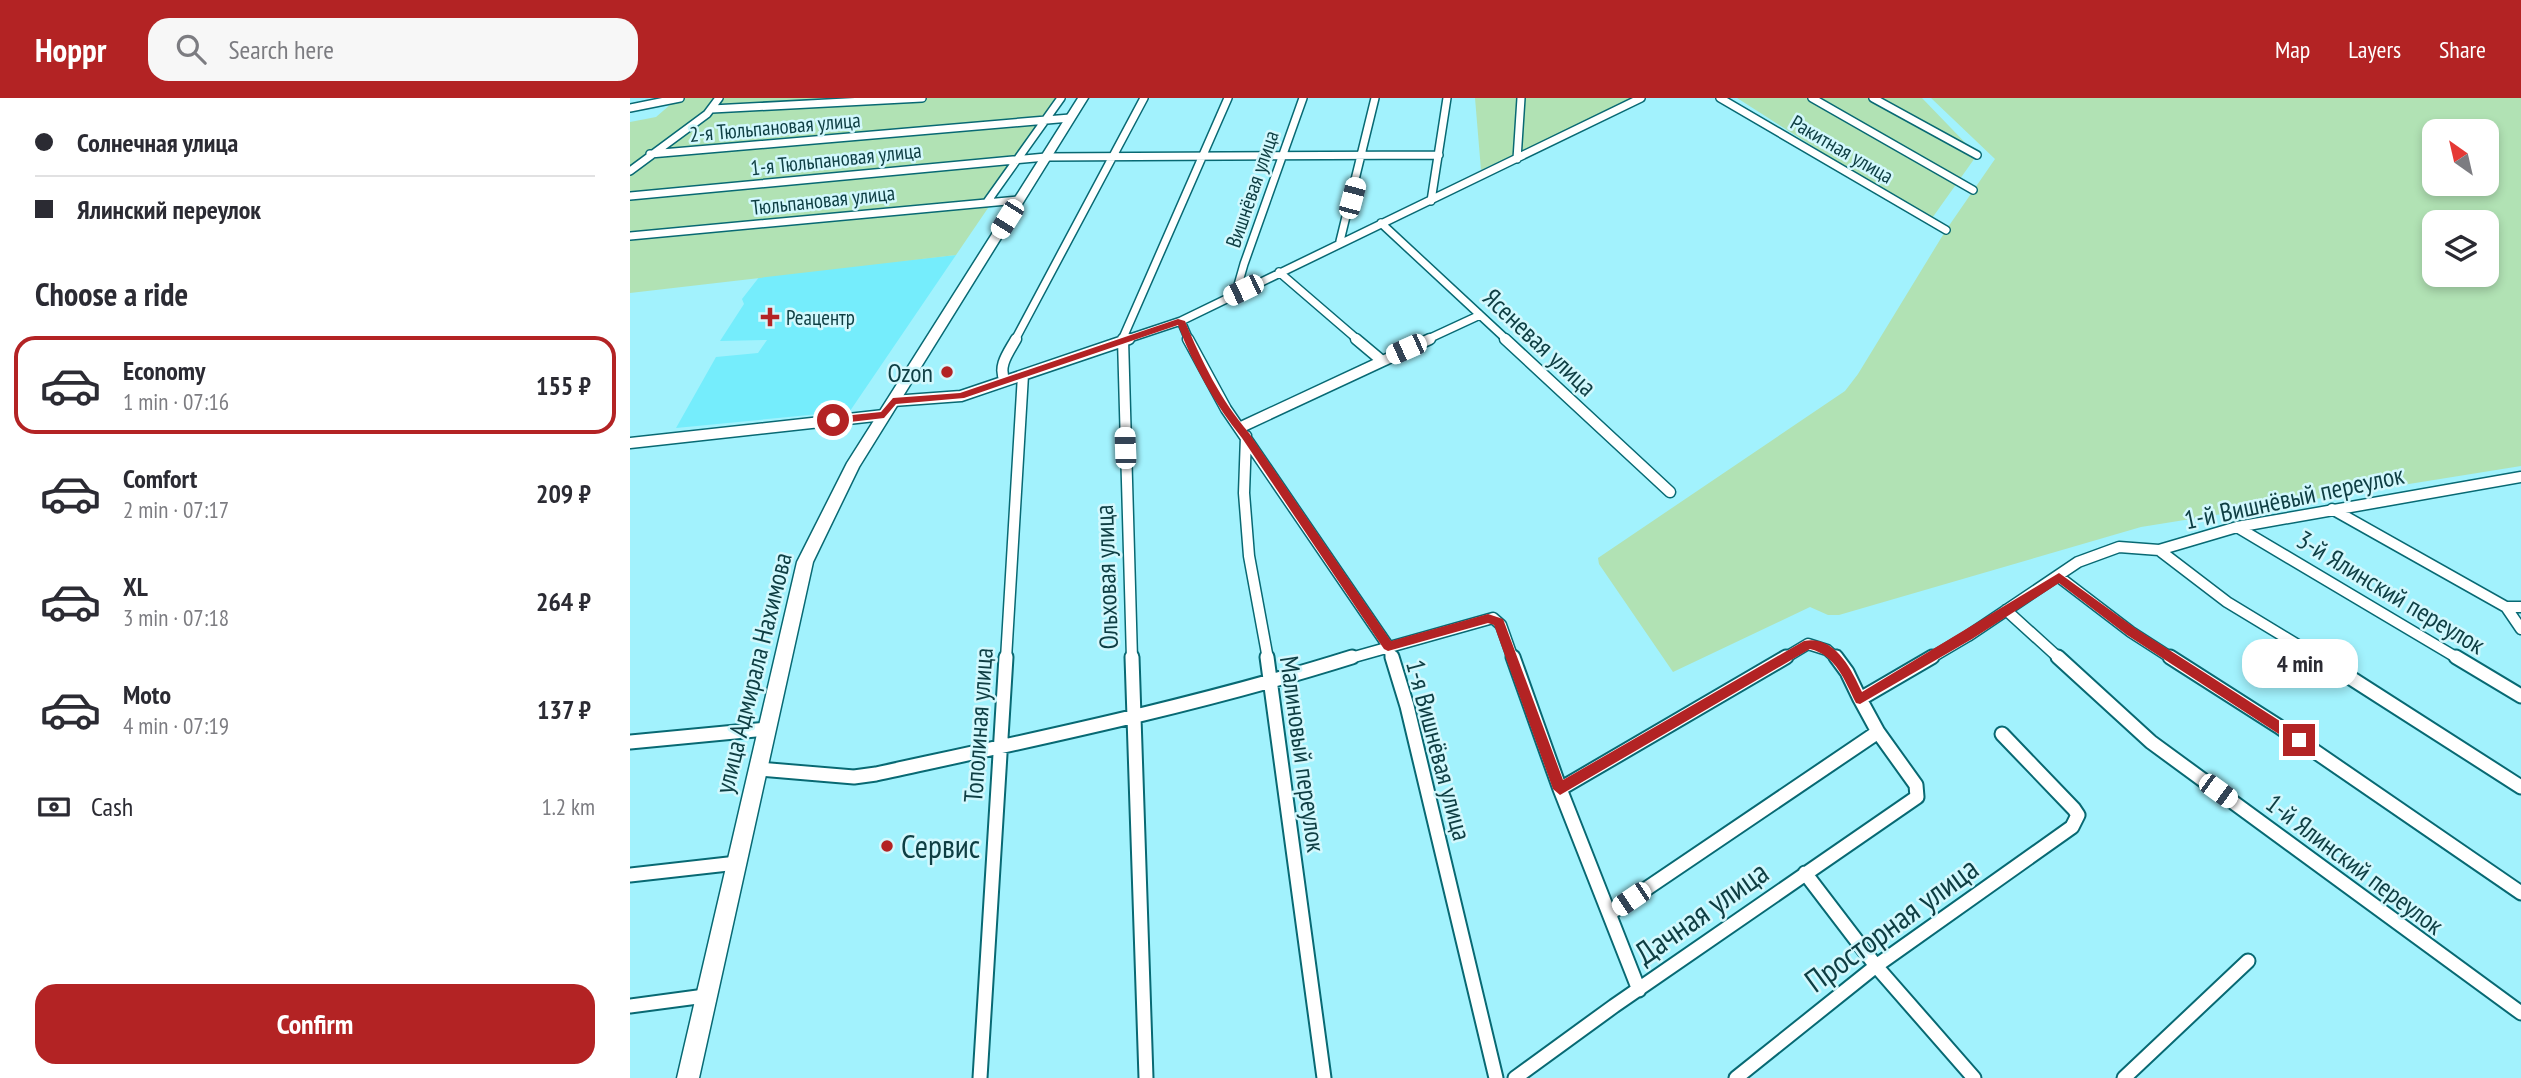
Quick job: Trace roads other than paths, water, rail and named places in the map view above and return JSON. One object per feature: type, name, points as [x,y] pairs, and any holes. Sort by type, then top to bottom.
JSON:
[{"type":"main road","name":"улица Адмирала Нахимова","points":[[688,1078],[805,562],[852,466],[1083,98]]},
{"type":"street","points":[[630,108],[680,98]]},
{"type":"street","points":[[630,172],[712,109],[719,98]]},
{"type":"street","points":[[712,109],[922,98]]},
{"type":"street","points":[[987,202],[1015,159],[1061,98]]},
{"type":"street","points":[[1005,381],[1001,374],[1002,365],[1144,98]]},
{"type":"street","name":"Ольховая улица","points":[[1146,1078],[1122,340],[1142,283],[1206,156],[1228,98]]},
{"type":"street","name":"Вишнёвая улица","points":[[1243,290],[1238,285],[1244,264],[1303,98]]},
{"type":"street","points":[[1340,241],[1363,156],[1374,98]]},
{"type":"street","points":[[1431,201],[1447,98]]},
{"type":"street","points":[[1517,159],[1521,98]]},
{"type":"street","points":[[630,443],[961,396],[1023,375],[1181,321],[1340,241],[1431,201],[1641,98]]},
{"type":"street","name":"Ракитная улица","points":[[1720,98],[1946,230]]},
{"type":"street","points":[[1812,98],[1973,190]]},
{"type":"street","points":[[1873,98],[1977,155]]},
{"type":"street","name":"2-я Тюльпановая улица","points":[[650,154],[1070,118]]},
{"type":"street","name":"1-я Тюльпановая улица","points":[[630,196],[1046,157],[1438,155]]},
{"type":"street","name":"Тюльпановая улица","points":[[630,236],[1019,200]]},
{"type":"street","name":"Ясеневая улица","points":[[1381,223],[1670,492]]},
{"type":"street","points":[[1279,272],[1381,360]]},
{"type":"street","points":[[1242,432],[1381,360],[1480,316]]},
{"type":"street","name":"1-я Вишнёвая улица","points":[[1181,321],[1198,364],[1224,409],[1388,646],[1407,706],[1496,1078]]},
{"type":"street","name":"Тополиная улица","points":[[980,1078],[1023,375]]},
{"type":"street","name":"Малиновый переулок","points":[[1242,432],[1249,556],[1272,682],[1324,1078]]},
{"type":"street","name":"1-й Вишнёвый переулок","points":[[1860,699],[1968,636],[2078,562],[2119,547],[2159,550],[2237,527],[2518,477]]},
{"type":"street","points":[[2332,509],[2505,607],[2521,629]]},
{"type":"street","name":"3-й Ялинский переулок","points":[[2237,527],[2521,696]]},
{"type":"street","points":[[2159,550],[2227,602],[2521,787]]},
{"type":"street","points":[[2059,577],[2131,632],[2266,718],[2521,893]]},
{"type":"street","points":[[2505,607],[2521,607]]},
{"type":"street","name":"1-й Ялинский переулок","points":[[2006,610],[2151,742],[2521,1013]]},
{"type":"street","points":[[758,769],[854,777],[876,774],[1133,718],[1272,682],[1488,618],[1497,619],[1639,990]]},
{"type":"street","points":[[1560,789],[1808,644],[1822,647],[1841,663],[1878,732],[1609,914]]},
{"type":"street","points":[[630,741],[767,729]]},
{"type":"street","name":"Дачная улица","points":[[1515,1078],[1914,799],[1918,793],[1878,732]]},
{"type":"street","name":"Просторная улица","points":[[1736,1078],[1875,966],[2072,827],[2078,815],[2002,734]]},
{"type":"street","points":[[630,875],[737,863]]},
{"type":"street","points":[[1805,873],[1875,966],[1973,1078]]},
{"type":"street","points":[[2123,1078],[2248,961]]},
{"type":"street","points":[[630,1006],[705,996]]},
{"type":"place","name":"Реацентр","points":[[770,317]]},
{"type":"place","name":"Ozon","points":[[947,372]]},
{"type":"place","name":"Сервис","points":[[887,846]]}]
